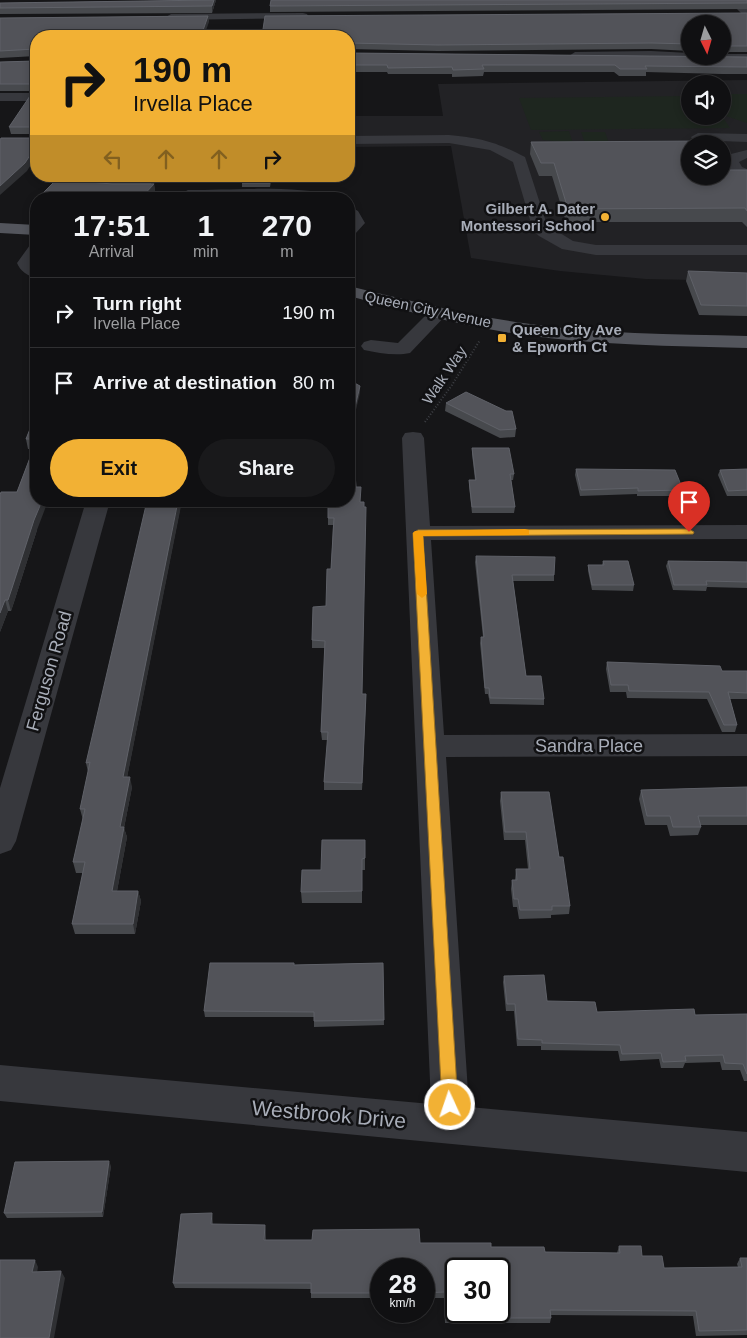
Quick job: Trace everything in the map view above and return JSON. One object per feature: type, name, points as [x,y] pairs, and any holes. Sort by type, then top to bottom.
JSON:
[{"type":"main road","points":[[0,228],[30,230]]},
{"type":"main road","name":"Queen City Avenue","points":[[355,292],[439,313],[523,328],[606,337],[747,342]]},
{"type":"street","points":[[733,0],[747,13]]},
{"type":"street","points":[[727,14],[747,13]]},
{"type":"street","points":[[164,18],[318,16]]},
{"type":"street","points":[[564,56],[747,58]]},
{"type":"street","points":[[0,98],[30,97]]},
{"type":"street","points":[[731,138],[747,138]]},
{"type":"street","points":[[355,140],[462,140],[495,147],[520,160],[539,227],[545,233],[568,245],[596,250],[747,250]]},
{"type":"street","points":[[747,154],[738,155],[732,162],[737,170],[747,174]]},
{"type":"street","points":[[93,184],[104,192]]},
{"type":"street","points":[[30,257],[26,263],[30,268]]},
{"type":"street","points":[[370,346],[403,349],[439,313]]},
{"type":"street","points":[[413,438],[451,1125]]},
{"type":"street","name":"Ferguson Road","points":[[0,841],[96,507]]},
{"type":"street","points":[[418,533],[747,532]]},
{"type":"street","name":"Sandra Place","points":[[431,746],[747,745]]},
{"type":"street","name":"Westbrook Drive","points":[[0,1083],[747,1152]]},
{"type":"path","name":"Walk Way","points":[[413,438],[452,386],[491,323]]},
{"type":"shaded area","name":"Gilbert A. Dater Montessori School","points":[[731,80],[747,80],[747,281],[646,279],[560,271],[471,258],[451,146],[355,147],[355,116],[443,116],[438,84],[681,81],[681,125],[731,125]]},
{"type":"shaded area","points":[[731,94],[747,94],[747,123],[731,118]]},
{"type":"shaded area","points":[[681,96],[681,125],[728,125],[730,128],[531,130],[519,98]]},
{"type":"shaded area","points":[[569,131],[573,143],[543,140],[539,132]]},
{"type":"shaded area","points":[[581,132],[605,132],[609,143],[585,143]]},
{"type":"building","points":[[214,0],[212,6],[0,8],[0,3]]},
{"type":"building","points":[[271,0],[747,0],[747,3],[270,6]]},
{"type":"building","points":[[747,13],[747,46],[731,46],[731,15],[681,15],[681,44],[438,45],[355,43],[355,30],[263,30],[265,16]]},
{"type":"building","points":[[208,16],[203,30],[30,30],[30,49],[0,51],[0,18]]},
{"type":"building","points":[[355,53],[681,56],[681,65],[731,65],[731,57],[747,57],[747,67],[645,66],[647,69],[620,69],[615,65],[482,65],[484,69],[453,70],[452,67],[388,68],[387,65],[355,65]]},
{"type":"building","points":[[30,61],[30,84],[0,84],[0,62]]},
{"type":"building","points":[[30,96],[30,127],[9,127]]},
{"type":"building","points":[[1,138],[30,138],[30,155],[25,163],[0,186],[0,140]]},
{"type":"building","points":[[681,141],[681,185],[731,185],[731,170],[747,170],[747,211],[745,208],[568,209],[554,163],[541,163],[531,142]]},
{"type":"building","points":[[54,182],[154,184],[147,192],[44,192]]},
{"type":"building","points":[[242,182],[270,182],[270,183]]},
{"type":"building","points":[[688,271],[747,273],[747,306],[701,305]]},
{"type":"building","points":[[355,383],[360,386],[355,407]]},
{"type":"building","points":[[466,392],[506,411],[512,411],[516,429],[500,430],[446,403]]},
{"type":"building","points":[[30,429],[30,439],[26,439]]},
{"type":"building","points":[[472,448],[509,448],[514,474],[510,474],[515,507],[472,507],[469,480],[476,480]]},
{"type":"building","points":[[30,458],[30,507],[39,507],[8,600],[5,600],[0,613],[0,495],[1,492],[17,492]]},
{"type":"building","points":[[576,469],[675,470],[683,490],[638,491],[638,488],[581,490]]},
{"type":"building","points":[[747,469],[747,490],[728,491],[720,470]]},
{"type":"building","points":[[355,474],[356,487],[361,487],[360,502],[364,502],[364,507],[366,507],[362,694],[366,694],[362,783],[324,782],[328,732],[321,732],[325,641],[312,640],[313,607],[326,606],[327,569],[331,569],[334,518],[328,518],[328,507],[355,507]]},
{"type":"building","points":[[146,507],[177,507],[123,777],[130,777],[120,827],[124,827],[112,891],[138,891],[133,924],[72,924],[85,862],[73,862],[85,809],[80,809],[90,762],[86,763]]},
{"type":"building","points":[[476,556],[555,557],[554,575],[512,575],[526,676],[541,676],[544,699],[490,698],[489,688],[485,688],[481,637],[484,637]]},
{"type":"building","points":[[603,561],[628,561],[634,585],[592,585],[588,565],[604,565]]},
{"type":"building","points":[[668,561],[747,562],[747,582],[706,581],[707,585],[674,585]]},
{"type":"building","points":[[607,662],[720,666],[722,671],[747,671],[747,693],[728,692],[737,725],[724,725],[709,692],[629,691],[628,685],[611,685]]},
{"type":"building","points":[[747,787],[747,816],[698,816],[701,827],[673,827],[670,816],[647,816],[641,790]]},
{"type":"building","points":[[501,792],[549,792],[559,857],[563,857],[570,906],[552,906],[552,910],[520,910],[518,899],[514,899],[512,880],[517,880],[516,869],[530,869],[526,832],[505,832]]},
{"type":"building","points":[[322,840],[365,840],[365,858],[362,859],[362,891],[301,892],[302,870],[321,870]]},
{"type":"building","points":[[210,963],[294,963],[294,965],[383,963],[384,1020],[314,1021],[314,1012],[204,1011]]},
{"type":"building","points":[[544,975],[547,1001],[595,1002],[597,1012],[694,1009],[695,1015],[747,1014],[747,1074],[743,1064],[725,1063],[723,1055],[685,1056],[686,1061],[663,1062],[661,1053],[622,1054],[620,1045],[542,1043],[542,1040],[518,1039],[515,1004],[507,1004],[504,976]]},
{"type":"building","points":[[109,1161],[102,1212],[4,1213],[15,1162]]},
{"type":"building","points":[[212,1213],[211,1224],[265,1225],[264,1240],[312,1240],[313,1230],[419,1229],[420,1243],[491,1243],[491,1247],[544,1247],[545,1252],[620,1253],[619,1246],[641,1246],[642,1256],[662,1256],[664,1268],[742,1267],[740,1258],[747,1258],[747,1330],[699,1331],[696,1311],[550,1310],[551,1318],[510,1318],[510,1258],[445,1258],[445,1292],[435,1292],[435,1258],[370,1258],[370,1293],[311,1293],[311,1283],[173,1283],[181,1214]]},
{"type":"building","points":[[0,1260],[35,1260],[32,1272],[61,1271],[49,1338],[0,1338]]},
{"type":"slow traffic","points":[[422,594],[418,533],[525,532]]},
{"type":"place","name":"Gilbert A. Dater Montessori School","points":[[605,217]]},
{"type":"place","name":"Queen City Ave & Epworth Ct","points":[[502,338]]},
{"type":"route","points":[[450,1105],[418,533],[689,532]]}]
